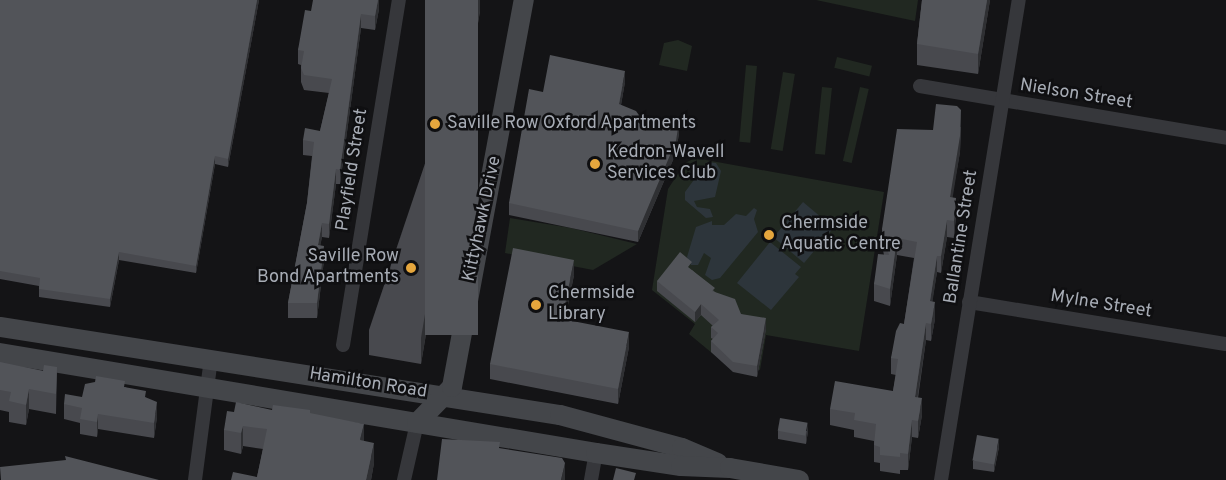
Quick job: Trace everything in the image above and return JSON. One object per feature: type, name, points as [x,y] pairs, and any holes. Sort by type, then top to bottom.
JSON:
[{"type":"main road","name":"Kittyhawk Drive","points":[[417,423],[446,396],[454,380],[524,0]]},
{"type":"main road","name":"Hamilton Road","points":[[0,327],[211,358],[582,420],[682,448],[759,477],[800,480]]},
{"type":"main road","name":"Hamilton Road","points":[[0,353],[596,453],[681,466],[730,468]]},
{"type":"street","name":"Playfield Street","points":[[343,345],[399,0]]},
{"type":"street","name":"Ballantine Street","points":[[941,480],[1019,0]]},
{"type":"street","name":"Nielson Street","points":[[920,86],[1226,138]]},
{"type":"street","name":"Mylne Street","points":[[969,302],[1226,344]]},
{"type":"street","points":[[195,480],[209,388],[211,358]]},
{"type":"street","points":[[404,480],[417,423]]},
{"type":"street","points":[[591,480],[596,453]]},
{"type":"shaded area","points":[[816,0],[918,0],[915,21]]},
{"type":"shaded area","points":[[678,40],[692,46],[687,71],[659,65],[664,43]]},
{"type":"shaded area","points":[[837,57],[872,66],[869,76],[834,68]]},
{"type":"shaded area","points":[[746,65],[757,66],[750,143],[739,142]]},
{"type":"shaded area","points":[[783,72],[795,74],[783,151],[771,149]]},
{"type":"shaded area","points":[[822,87],[832,88],[825,155],[815,154]]},
{"type":"shaded area","points":[[860,87],[869,89],[852,163],[843,161]]},
{"type":"shaded area","name":"Chermside Aquatic Centre","points":[[695,158],[884,192],[859,351],[766,335],[760,370],[724,363],[689,334],[695,324],[652,290],[668,189],[685,163]]},
{"type":"shaded area","points":[[707,162],[716,163],[721,171],[715,197],[694,201],[697,207],[710,209],[713,217],[706,218],[685,200],[685,192]]},
{"type":"shaded area","points":[[803,202],[834,228],[804,263],[773,237]]},
{"type":"shaded area","points":[[754,208],[757,210],[754,219],[758,232],[720,278],[712,280],[705,275],[711,258],[704,253],[698,265],[691,265],[687,257],[696,227],[712,221],[712,225],[724,225],[736,214],[746,216]]},
{"type":"shaded area","points":[[510,218],[571,228],[637,244],[593,270],[505,253]]},
{"type":"shaded area","points":[[770,242],[801,267],[795,274],[799,277],[771,310],[737,283]]},
{"type":"building","points":[[0,0],[257,0],[228,159],[215,156],[196,266],[119,252],[110,299],[39,289],[40,278],[0,271]]},
{"type":"building","points":[[313,0],[378,0],[375,16],[361,14],[340,170],[336,169],[329,224],[322,223],[318,245],[324,246],[317,303],[288,303],[307,203],[314,142],[303,140],[305,128],[320,131],[332,79],[304,75],[301,68],[304,51],[298,50],[305,10],[311,11]]},
{"type":"building","points":[[425,0],[478,0],[478,335],[425,335]]},
{"type":"building","points":[[922,0],[987,0],[978,54],[917,44]]},
{"type":"building","name":"Kedron-Wavell Services Club","points":[[550,55],[625,71],[619,104],[636,111],[648,128],[661,120],[679,121],[676,141],[638,231],[509,203],[529,89],[543,92]]},
{"type":"building","points":[[936,104],[957,106],[961,110],[960,136],[950,197],[956,198],[954,221],[947,220],[941,256],[937,256],[930,301],[935,302],[931,324],[926,323],[915,397],[922,398],[918,421],[912,420],[908,454],[900,453],[900,457],[880,455],[880,447],[874,445],[876,424],[854,420],[855,413],[830,409],[835,381],[893,391],[898,359],[891,358],[896,331],[900,323],[904,324],[917,242],[897,238],[890,289],[874,284],[878,254],[889,255],[882,229],[897,129],[933,130]]},
{"type":"building","name":"Chermside Library","points":[[513,248],[574,260],[562,319],[629,332],[618,389],[490,364]]},
{"type":"building","points":[[680,252],[692,262],[688,267],[715,288],[712,291],[735,299],[741,314],[766,318],[757,366],[733,362],[711,341],[718,333],[711,327],[719,320],[701,304],[695,312],[657,281]]},
{"type":"building","points":[[0,362],[43,371],[44,365],[57,367],[56,394],[29,389],[26,405],[9,401],[11,392],[0,390]]},
{"type":"building","points":[[96,376],[125,381],[124,387],[146,391],[145,397],[157,402],[154,423],[98,414],[97,422],[80,419],[82,408],[64,404],[65,394],[82,397],[85,384],[95,382]]},
{"type":"building","points":[[236,402],[272,410],[273,405],[310,410],[310,413],[364,424],[360,440],[374,443],[366,480],[231,480],[233,472],[257,477],[267,429],[243,426],[241,433],[224,430],[227,411],[234,412]]},
{"type":"building","points":[[780,418],[808,423],[805,436],[778,431]]},
{"type":"building","points":[[977,435],[999,439],[994,464],[972,461]]},
{"type":"building","points":[[442,439],[500,442],[499,448],[562,458],[565,463],[561,480],[437,480]]},
{"type":"building","points":[[65,456],[159,480],[1,480],[0,467],[66,460]]},
{"type":"building","points":[[616,468],[636,473],[634,480],[613,480]]},
{"type":"place","name":"Saville Row Oxford Apartments","points":[[435,124]]},
{"type":"place","name":"Kedron-Wavell Services Club","points":[[595,164]]},
{"type":"place","name":"Chermside Aquatic Centre","points":[[769,235]]},
{"type":"place","name":"Saville Row Bond Apartments","points":[[411,268]]},
{"type":"place","name":"Chermside Library","points":[[536,305]]}]
